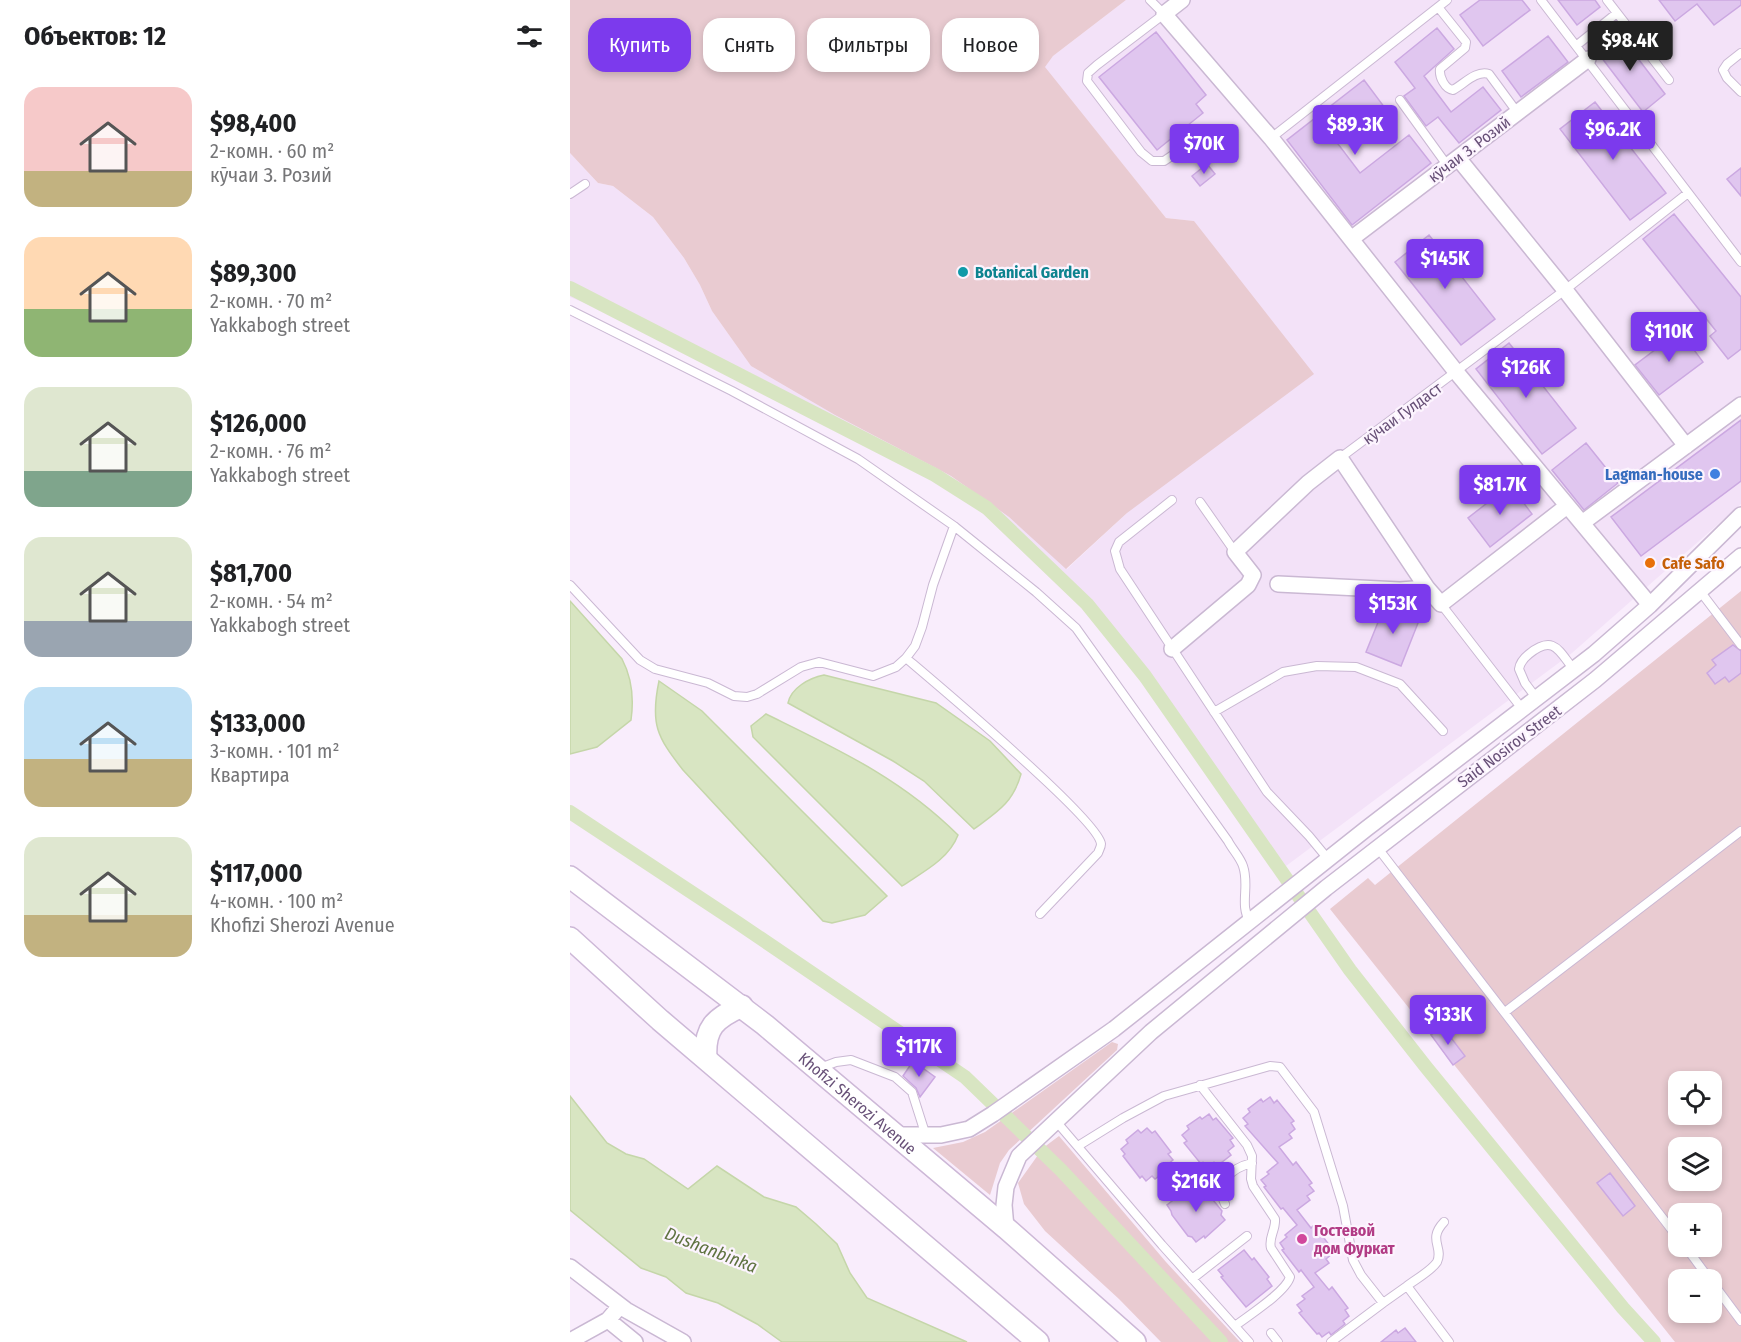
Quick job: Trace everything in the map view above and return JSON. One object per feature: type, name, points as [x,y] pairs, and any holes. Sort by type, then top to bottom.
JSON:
[{"type":"main road","name":"Khofizi Sherozi Avenue","points":[[570,877],[742,1006],[1006,1228],[1133,1341]]},
{"type":"main road","points":[[570,938],[660,1020],[1038,1342]]},
{"type":"main road","points":[[706,1058],[706,1039],[712,1026],[721,1017],[742,1006]]},
{"type":"street","points":[[1182,0],[1164,14],[1271,138],[1457,373],[1650,605]]},
{"type":"street","name":"кӯчаи З. Розий","points":[[1351,239],[1588,59]]},
{"type":"street","points":[[1452,162],[1565,291],[1686,446]]},
{"type":"street","points":[[1582,523],[1741,405]]},
{"type":"street","points":[[1172,649],[1248,585],[1253,575],[1235,552],[1308,483],[1340,458],[1427,588],[1441,604],[1568,506]]},
{"type":"street","name":"Said Nosirov Street","points":[[894,1135],[926,1136],[961,1132],[978,1124],[1114,1029],[1328,859],[1574,670],[1650,605],[1741,515]]},
{"type":"street","name":"Said Nosirov Street","points":[[1006,1228],[1005,1196],[1011,1171],[1024,1150],[1131,1050],[1179,1007],[1273,930],[1616,663],[1741,556]]},
{"type":"street","points":[[1278,584],[1400,590],[1427,588]]},
{"type":"street","points":[[1539,698],[1554,712]]},
{"type":"street","points":[[1114,1029],[1126,1038],[1131,1050]]},
{"type":"street","points":[[570,1267],[620,1306],[683,1342]]},
{"type":"street","points":[[570,1341],[608,1320],[620,1306]]},
{"type":"street","points":[[608,1320],[635,1342]]},
{"type":"lane","points":[[1150,0],[1164,14],[1097,65],[1088,73],[1086,81],[1141,152],[1152,161],[1164,161],[1210,130]]},
{"type":"lane","points":[[1271,138],[1447,0]]},
{"type":"lane","points":[[1541,0],[1741,261]]},
{"type":"lane","points":[[1607,0],[1669,80]]},
{"type":"lane","points":[[1438,7],[1466,42],[1464,48],[1440,69],[1446,87],[1453,90],[1484,72],[1489,74],[1517,112]]},
{"type":"lane","points":[[1577,45],[1617,13]]},
{"type":"lane","points":[[1741,53],[1727,63],[1723,70],[1727,78],[1741,92]]},
{"type":"lane","points":[[1400,100],[1452,162]]},
{"type":"lane","points":[[570,194],[585,184]]},
{"type":"lane","name":"кӯчаи Гулдаст","points":[[1340,458],[1565,291],[1688,193]]},
{"type":"lane","points":[[570,310],[858,459],[954,526],[1036,592],[1076,628],[1243,865],[1246,880],[1244,912],[1255,918]]},
{"type":"lane","points":[[1172,500],[1119,542],[1115,551],[1120,568],[1267,792],[1328,859]]},
{"type":"lane","points":[[1200,502],[1235,552]]},
{"type":"lane","points":[[570,585],[640,660],[655,669],[708,683],[734,696],[747,697],[757,694],[801,667],[812,663],[819,662],[873,676],[896,667],[915,646],[954,526]]},
{"type":"lane","points":[[1700,591],[1741,645]]},
{"type":"lane","points":[[1441,604],[1523,710]]},
{"type":"lane","points":[[1539,698],[1522,679],[1519,669],[1522,661],[1532,652],[1542,645],[1551,644],[1557,648],[1574,670]]},
{"type":"lane","points":[[906,658],[1028,764],[1085,821],[1101,844],[1098,853],[1040,914]]},
{"type":"lane","points":[[1214,712],[1283,672],[1317,666],[1356,667],[1400,684],[1443,731]]},
{"type":"lane","points":[[1505,1012],[1741,831]]},
{"type":"lane","points":[[1377,848],[1668,1226]]},
{"type":"lane","points":[[818,1069],[836,1062],[851,1060],[895,1077],[912,1092],[926,1136]]},
{"type":"lane","points":[[1078,1146],[1154,1100],[1270,1066],[1280,1067],[1314,1112],[1339,1192],[1356,1267],[1383,1303]]},
{"type":"lane","points":[[1200,1085],[1247,1145],[1252,1156],[1252,1186],[1275,1219],[1276,1225],[1270,1244],[1271,1248],[1288,1273],[1289,1281],[1235,1326]]},
{"type":"lane","points":[[1056,1120],[1192,1279],[1250,1342]]},
{"type":"lane","points":[[1225,1204],[1221,1194],[1223,1182],[1233,1171],[1252,1163]]},
{"type":"lane","points":[[1331,1342],[1436,1263],[1438,1254],[1435,1237],[1444,1222]]},
{"type":"lane","points":[[1192,1279],[1247,1236]]},
{"type":"lane","points":[[1692,1257],[1702,1269]]},
{"type":"lane","points":[[1407,1286],[1449,1342]]},
{"type":"lane","points":[[1722,1296],[1741,1321]]},
{"type":"lane","points":[[1270,1333],[1278,1342]]},
{"type":"shaded area","name":"Botanical Garden","points":[[570,0],[1126,0],[1053,56],[1045,67],[1166,218],[1194,221],[1314,374],[1127,513],[1066,569],[1009,517],[951,476],[835,415],[751,366],[712,311],[684,258],[653,217],[613,186],[598,183],[570,153]]},
{"type":"shaded area","points":[[1126,0],[1741,0],[1741,504],[1572,653],[1286,866],[1149,673],[1089,599],[989,506],[936,472],[747,371],[570,297],[570,153],[598,183],[613,186],[653,217],[684,258],[712,311],[751,366],[835,415],[951,476],[1009,517],[1067,569],[1127,513],[1194,221],[1166,218],[1044,67],[1053,56]]},
{"type":"shaded area","points":[[1741,591],[1741,1342],[1675,1342],[1330,909],[1368,878],[1375,885]]},
{"type":"shaded area","points":[[1112,1042],[1118,1044],[1117,1050],[1009,1150],[1000,1163],[990,1195],[933,1148],[963,1142],[985,1132]]},
{"type":"shaded area","points":[[1059,1136],[1166,1262],[1240,1342],[1161,1342],[1119,1299],[1045,1231],[1024,1204],[1018,1183],[1043,1148]]},
{"type":"water","points":[[570,601],[622,659],[630,681],[632,704],[631,720],[597,747],[570,754]]},
{"type":"water","points":[[824,675],[936,703],[990,741],[1021,774],[1009,800],[974,829],[924,781],[893,761],[788,703],[793,693],[802,684]]},
{"type":"water","points":[[659,681],[702,711],[887,896],[865,915],[832,923],[823,921],[683,770],[667,748],[656,719],[655,708]]},
{"type":"water","points":[[766,714],[867,766],[891,781],[914,797],[958,835],[954,844],[942,858],[902,886],[753,737],[751,726]]},
{"type":"water","name":"Dushanbinka","points":[[570,1096],[607,1143],[626,1154],[644,1159],[688,1189],[717,1166],[764,1197],[796,1207],[837,1244],[850,1273],[867,1298],[967,1342],[782,1342],[757,1324],[718,1303],[686,1293],[666,1277],[641,1268],[570,1210]]},
{"type":"building","points":[[1480,0],[1522,0],[1530,10],[1483,46],[1460,15]]},
{"type":"building","points":[[1558,0],[1595,0],[1600,7],[1577,25]]},
{"type":"building","points":[[1659,0],[1741,0],[1741,5],[1714,25],[1697,4],[1675,21]]},
{"type":"building","points":[[1437,28],[1454,49],[1424,76],[1451,112],[1483,87],[1501,110],[1459,143],[1438,117],[1426,126],[1404,96],[1415,88],[1395,62]]},
{"type":"building","points":[[1617,31],[1665,94],[1643,112],[1595,49]]},
{"type":"building","points":[[1156,32],[1206,95],[1196,104],[1203,113],[1157,150],[1099,77]]},
{"type":"building","points":[[1548,36],[1568,62],[1521,97],[1502,71]]},
{"type":"building","points":[[1364,80],[1385,108],[1338,144],[1360,173],[1409,135],[1431,163],[1352,225],[1287,140]]},
{"type":"building","points":[[1595,102],[1666,193],[1630,220],[1560,129]]},
{"type":"building","points":[[1207,164],[1215,174],[1200,186],[1192,176]]},
{"type":"building","points":[[1741,168],[1741,196],[1727,179]]},
{"type":"building","points":[[1674,214],[1741,297],[1741,349],[1728,359],[1710,336],[1716,331],[1643,239]]},
{"type":"building","points":[[1429,235],[1495,319],[1461,345],[1395,262]]},
{"type":"building","points":[[1680,331],[1703,362],[1659,395],[1635,365]]},
{"type":"building","points":[[1509,343],[1576,428],[1542,454],[1476,369]]},
{"type":"building","points":[[1741,420],[1741,481],[1641,556],[1611,517]]},
{"type":"building","points":[[1586,443],[1618,483],[1584,510],[1552,470]]},
{"type":"building","points":[[1510,485],[1532,514],[1490,547],[1468,518]]},
{"type":"building","points":[[1385,605],[1420,618],[1401,666],[1366,652]]},
{"type":"building","points":[[1733,645],[1741,651],[1741,673],[1729,682],[1725,677],[1715,684],[1707,673],[1716,665],[1712,660]]},
{"type":"building","points":[[1442,1026],[1465,1056],[1453,1065],[1431,1035]]},
{"type":"building","points":[[913,1061],[935,1077],[920,1097],[916,1088],[903,1076]]},
{"type":"building","points":[[1270,1097],[1274,1103],[1277,1100],[1294,1121],[1291,1123],[1295,1129],[1289,1134],[1292,1138],[1279,1147],[1293,1165],[1296,1162],[1312,1183],[1309,1185],[1314,1191],[1307,1196],[1310,1200],[1297,1210],[1311,1228],[1314,1225],[1330,1246],[1327,1248],[1332,1254],[1326,1259],[1329,1263],[1315,1273],[1329,1290],[1332,1287],[1348,1308],[1345,1310],[1349,1316],[1343,1321],[1345,1324],[1331,1335],[1329,1332],[1322,1337],[1319,1333],[1317,1334],[1299,1313],[1302,1311],[1297,1305],[1305,1299],[1302,1296],[1314,1287],[1282,1250],[1284,1249],[1280,1243],[1287,1237],[1285,1235],[1297,1225],[1283,1208],[1281,1209],[1261,1180],[1278,1163],[1245,1126],[1248,1124],[1243,1118],[1250,1112],[1248,1109],[1261,1099],[1263,1102]]},
{"type":"building","points":[[1209,1114],[1213,1120],[1216,1118],[1233,1138],[1230,1140],[1234,1146],[1228,1151],[1231,1155],[1217,1166],[1214,1162],[1207,1167],[1203,1162],[1201,1164],[1184,1143],[1187,1141],[1182,1135],[1189,1129],[1187,1126]]},
{"type":"building","points":[[1147,1128],[1152,1133],[1155,1131],[1171,1152],[1168,1154],[1173,1160],[1167,1165],[1170,1168],[1155,1179],[1152,1176],[1146,1181],[1142,1176],[1140,1178],[1123,1156],[1125,1154],[1121,1149],[1128,1143],[1126,1140],[1138,1130],[1141,1133]]},
{"type":"building","points":[[1610,1173],[1635,1206],[1623,1216],[1597,1183]]},
{"type":"building","points":[[1190,1187],[1204,1189],[1222,1211],[1221,1215],[1225,1220],[1205,1238],[1204,1236],[1196,1242],[1188,1236],[1167,1205]]},
{"type":"building","points":[[1244,1250],[1252,1260],[1254,1258],[1269,1277],[1267,1279],[1272,1286],[1246,1307],[1221,1277],[1223,1276],[1218,1270]]},
{"type":"building","points":[[1405,1328],[1416,1342],[1381,1342],[1396,1330],[1398,1333]]},
{"type":"waterway","points":[[570,288],[935,475],[987,508],[1087,604],[1145,676],[1350,970],[1426,1067],[1623,1308],[1654,1342]]},
{"type":"waterway","points":[[570,812],[965,1077],[1061,1170],[1221,1342]]},
{"type":"place","name":"Botanical Garden","points":[[963,272]]},
{"type":"place","name":"Lagman-house","points":[[1715,474]]},
{"type":"place","name":"Cafe Safo","points":[[1650,563]]},
{"type":"place","name":"Гостевой дом Фуркат","points":[[1302,1239]]}]
